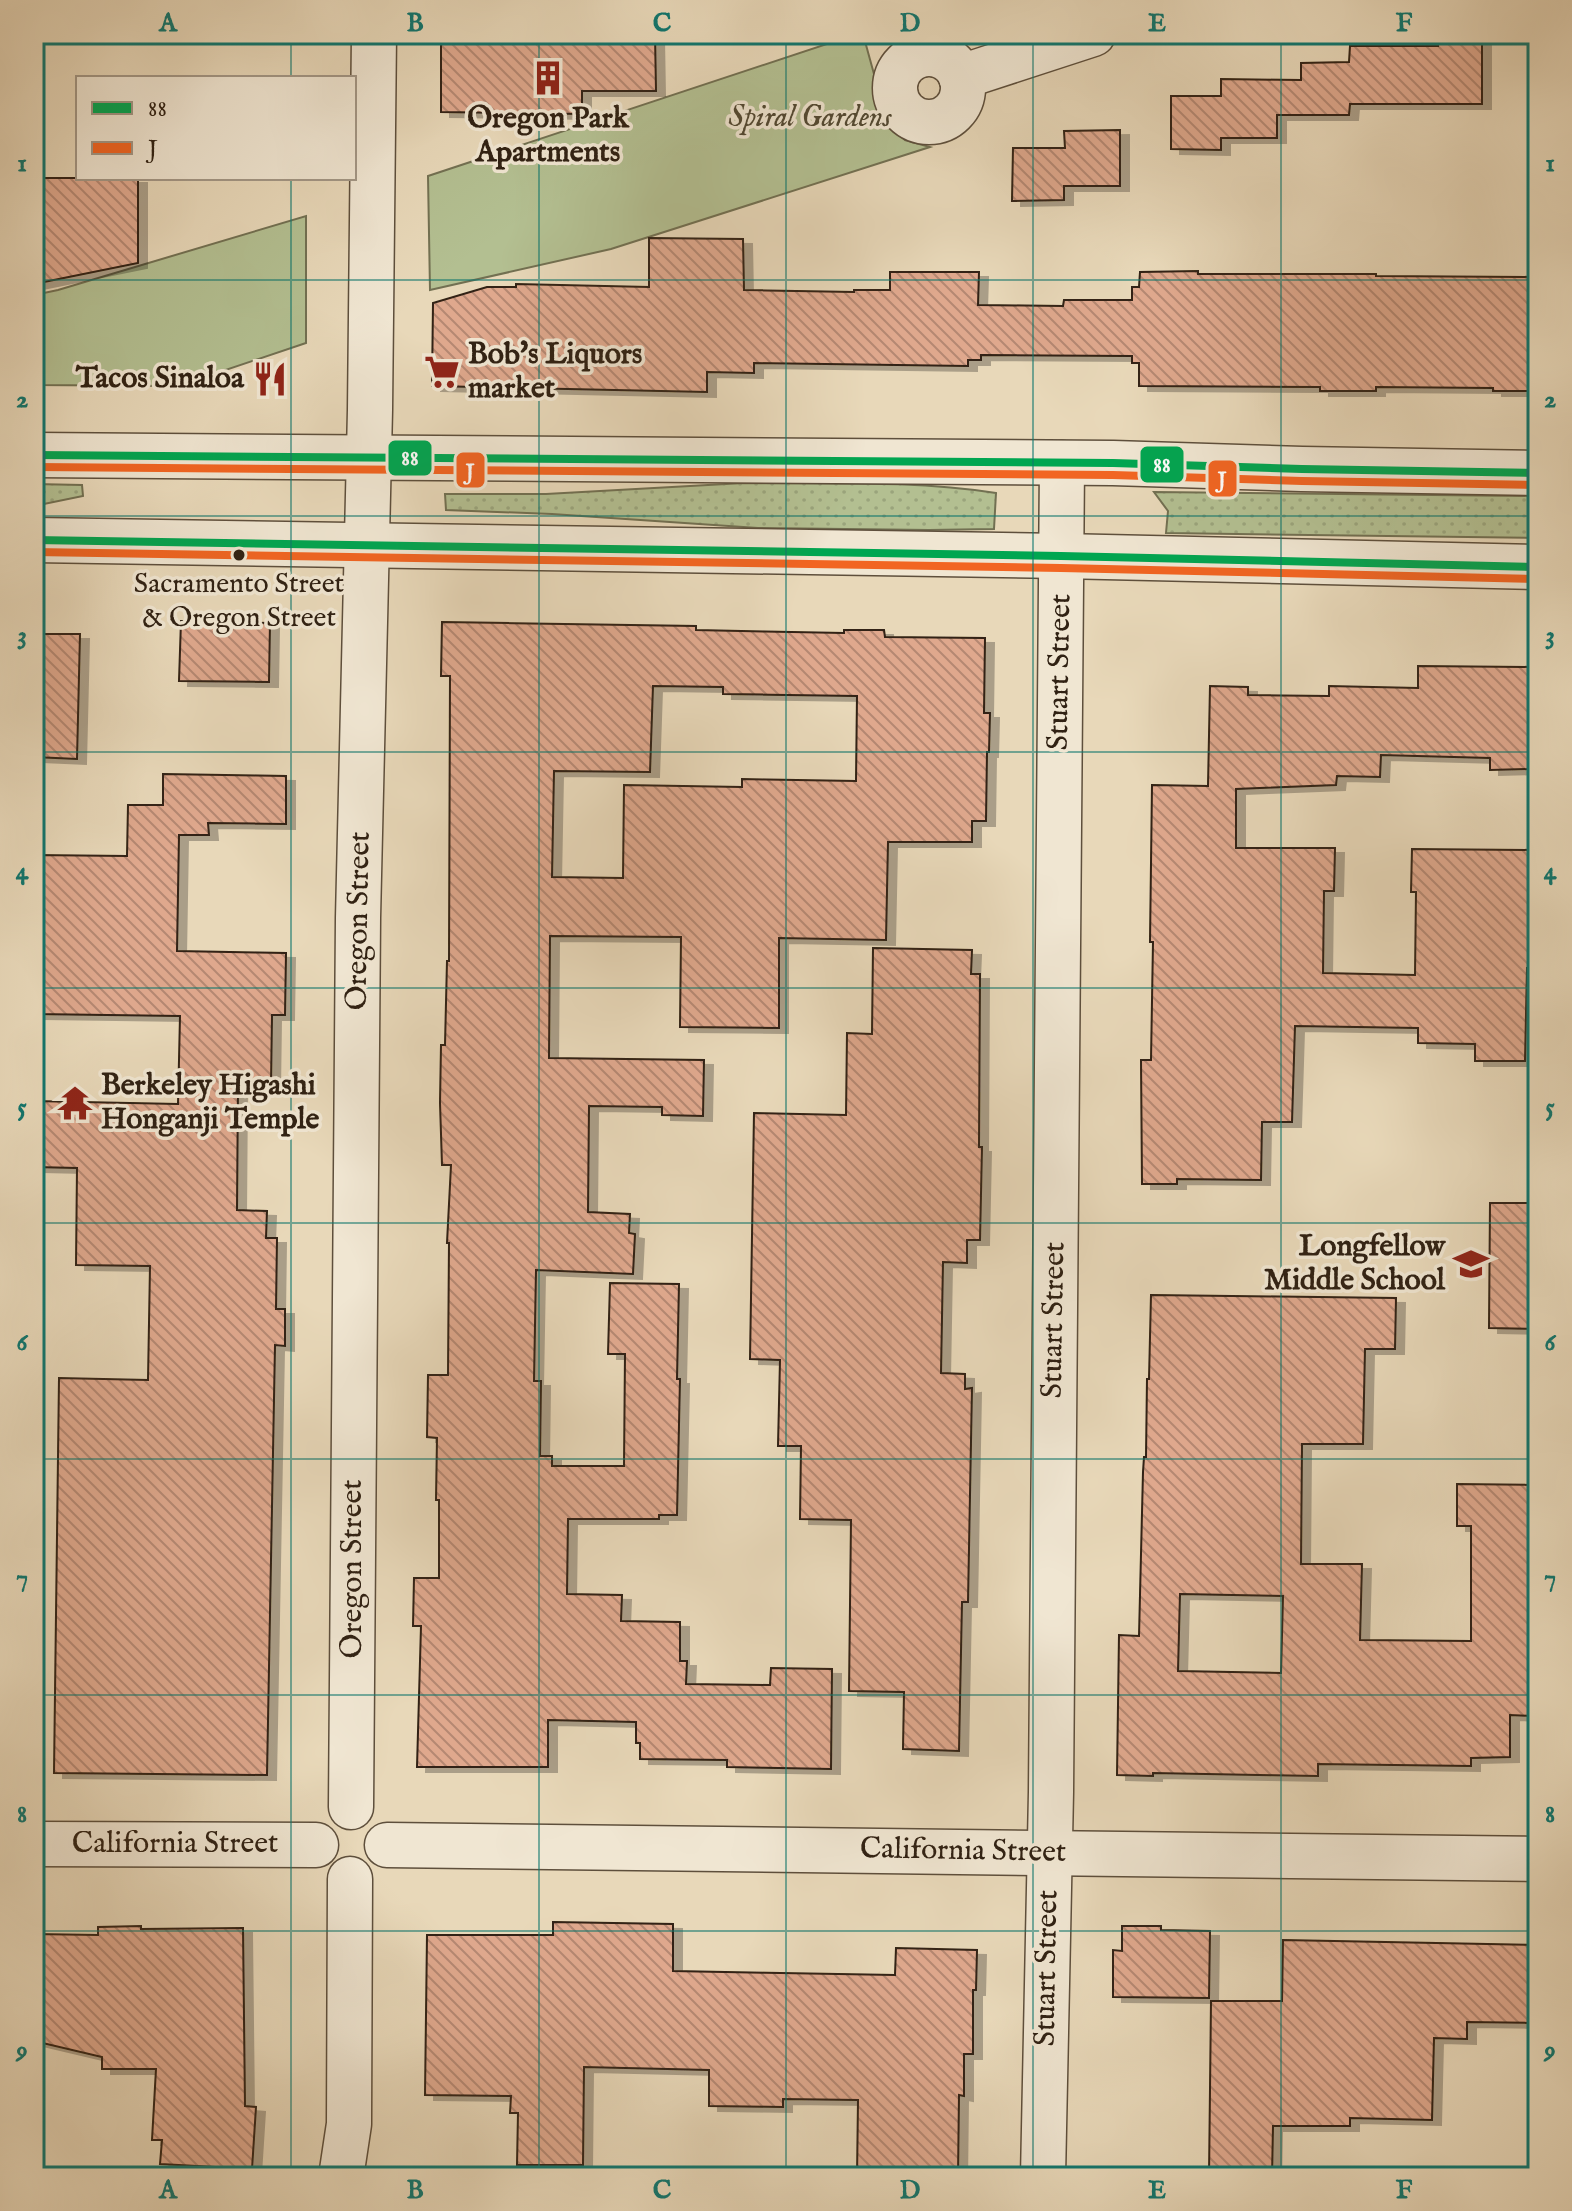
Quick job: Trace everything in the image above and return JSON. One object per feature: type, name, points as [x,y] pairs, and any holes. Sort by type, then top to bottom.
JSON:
[{"type":"street","name":"Oregon Street","points":[[351,1807],[358,918],[374,34]]},
{"type":"street","points":[[961,77],[1093,34]]},
{"type":"street","points":[[34,455],[1062,463],[1538,473]]},
{"type":"street","name":"Stuart Street","points":[[1043,2177],[1062,463]]},
{"type":"street","points":[[34,540],[1061,556],[1538,567]]},
{"type":"street","points":[[340,1809],[363,1809],[381,1822],[387,1845],[379,1865],[361,1878],[350,1879],[330,1872],[317,1855],[317,1833],[321,1822],[340,1809]]},
{"type":"street","name":"California Street","points":[[34,1844],[316,1845]]},
{"type":"street","name":"California Street","points":[[387,1845],[1538,1859]]},
{"type":"street","points":[[341,2177],[349,2124],[350,1879]]},
{"type":"green space","name":"Spiral Gardens","points":[[863,34],[874,74],[873,93],[878,113],[905,140],[930,147],[611,249],[430,290],[428,176]]},
{"type":"green space","points":[[306,216],[306,343],[178,386],[34,385],[34,295]]},
{"type":"green space","points":[[744,483],[902,484],[996,493],[994,529],[758,528],[446,510],[445,494],[546,494]]},
{"type":"green space","points":[[34,484],[82,485],[83,496],[34,506]]},
{"type":"green space","points":[[1154,492],[1538,496],[1538,538],[1166,533],[1168,511]]},
{"type":"building","name":"Oregon Park Apartments","points":[[467,34],[655,34],[656,91],[582,91],[582,114],[441,112],[441,39],[467,39]]},
{"type":"building","points":[[1438,34],[1482,34],[1482,104],[1350,104],[1349,115],[1277,115],[1277,138],[1221,138],[1221,150],[1171,149],[1171,96],[1221,96],[1221,79],[1301,80],[1301,63],[1349,62],[1350,46],[1438,46]]},
{"type":"building","points":[[1120,130],[1120,186],[1064,186],[1064,200],[1012,201],[1013,148],[1065,148],[1064,131]]},
{"type":"building","points":[[34,178],[138,180],[138,263],[34,284]]},
{"type":"building","points":[[649,238],[743,239],[744,290],[890,290],[890,272],[979,272],[978,305],[1063,306],[1064,300],[1132,300],[1132,287],[1139,287],[1140,272],[1538,277],[1538,391],[1376,387],[1376,391],[1320,391],[1320,387],[1139,386],[1139,363],[1132,363],[1132,356],[981,355],[981,360],[968,360],[968,366],[754,363],[754,373],[707,372],[707,392],[432,386],[433,303],[487,287],[516,287],[516,284],[649,287]]},
{"type":"building","points":[[181,621],[270,623],[269,682],[179,681]]},
{"type":"building","points":[[442,622],[696,626],[696,630],[844,633],[844,630],[884,630],[885,637],[985,638],[984,713],[990,713],[986,821],[972,821],[972,842],[888,842],[886,940],[779,938],[779,1028],[680,1027],[681,937],[550,936],[549,1058],[704,1060],[703,1116],[662,1115],[662,1107],[589,1106],[588,1212],[630,1214],[629,1233],[635,1234],[633,1274],[536,1270],[534,1381],[541,1381],[540,1456],[552,1456],[552,1466],[624,1466],[625,1354],[608,1354],[610,1283],[679,1284],[677,1515],[659,1515],[659,1519],[568,1519],[567,1594],[622,1595],[621,1621],[680,1622],[680,1661],[687,1661],[686,1684],[770,1685],[771,1668],[832,1669],[831,1769],[727,1767],[727,1760],[640,1759],[636,1722],[548,1720],[548,1767],[417,1767],[421,1626],[413,1626],[414,1578],[439,1578],[437,1438],[427,1437],[428,1375],[448,1375],[447,1243],[451,1165],[442,1165],[440,1103],[441,1045],[445,1045],[449,961],[450,676],[441,676]],"holes":[[[653,686],[723,687],[723,694],[857,696],[856,781],[742,779],[742,787],[624,785],[623,878],[552,877],[554,771],[650,772]]]},
{"type":"building","points":[[34,634],[80,634],[77,759],[34,757]]},
{"type":"building","points":[[1418,666],[1538,667],[1538,718],[1530,718],[1531,769],[1490,770],[1490,758],[1381,755],[1380,777],[1337,776],[1336,785],[1236,789],[1236,848],[1335,848],[1334,891],[1324,891],[1323,973],[1415,975],[1416,892],[1411,892],[1412,849],[1538,850],[1538,968],[1527,968],[1525,1061],[1475,1061],[1475,1044],[1418,1043],[1418,1028],[1295,1026],[1292,1122],[1262,1122],[1261,1180],[1177,1179],[1177,1184],[1142,1184],[1141,1060],[1151,1060],[1152,785],[1208,786],[1210,686],[1248,687],[1248,695],[1329,696],[1329,686],[1418,688]]},
{"type":"building","points":[[163,774],[286,776],[286,824],[208,823],[209,835],[179,835],[177,951],[286,953],[285,1015],[272,1015],[271,1085],[238,1084],[237,1210],[267,1211],[266,1238],[277,1238],[276,1309],[285,1309],[285,1346],[275,1345],[267,1775],[54,1773],[59,1378],[148,1380],[150,1266],[76,1265],[77,1168],[34,1167],[34,1101],[178,1104],[180,1016],[34,1014],[34,855],[127,856],[128,805],[163,805]]},
{"type":"building","points":[[873,948],[972,950],[971,974],[980,974],[980,1240],[967,1240],[967,1263],[943,1262],[941,1373],[965,1374],[965,1389],[972,1388],[968,1602],[962,1602],[959,1751],[903,1749],[904,1692],[849,1691],[851,1520],[800,1519],[801,1446],[778,1446],[780,1360],[750,1359],[754,1113],[846,1115],[847,1033],[872,1034]]},
{"type":"building","points":[[1490,1203],[1538,1203],[1538,1329],[1489,1328]]},
{"type":"building","points":[[1151,1295],[1396,1298],[1395,1349],[1365,1349],[1363,1444],[1302,1444],[1301,1564],[1362,1564],[1360,1640],[1471,1641],[1471,1526],[1457,1526],[1457,1484],[1538,1485],[1538,1595],[1532,1595],[1530,1667],[1534,1667],[1534,1716],[1510,1715],[1510,1757],[1471,1758],[1471,1766],[1318,1764],[1318,1776],[1117,1775],[1119,1635],[1139,1636]],"holes":[[[1180,1594],[1283,1596],[1281,1673],[1178,1671]]]},
{"type":"building","points":[[553,1922],[673,1924],[673,1971],[895,1975],[896,1948],[977,1950],[976,1990],[973,1990],[973,2054],[964,2054],[964,2096],[959,2095],[958,2177],[857,2177],[858,2100],[783,2099],[783,2107],[709,2106],[709,2070],[584,2067],[583,2165],[517,2165],[518,2113],[510,2113],[511,2096],[425,2095],[427,1935],[553,1935]]},
{"type":"building","points":[[141,1926],[141,1929],[243,1928],[245,2106],[256,2107],[252,2169],[160,2164],[162,2140],[152,2140],[156,2069],[102,2069],[102,2057],[34,2041],[34,1934],[98,1935],[98,1927]]},
{"type":"building","points":[[1122,1926],[1210,1931],[1209,1998],[1113,1997],[1113,1950],[1122,1951]]},
{"type":"building","points":[[1283,1940],[1538,1945],[1538,2023],[1467,2022],[1467,2039],[1434,2038],[1432,2120],[1350,2118],[1350,2126],[1273,2126],[1272,2177],[1209,2177],[1211,2001],[1282,2001]]},
{"type":"transit line","name":"88","points":[[34,455],[1113,463],[1538,473]]},
{"type":"transit line","name":"J","points":[[34,467],[1113,475],[1538,485]]},
{"type":"transit line","name":"88","points":[[34,540],[1061,556],[1538,567]]},
{"type":"transit line","name":"J","points":[[34,552],[1061,568],[1538,579]]},
{"type":"place","name":"Oregon Park Apartments","points":[[548,78]]},
{"type":"place","name":"Bob's Liquors market","points":[[442,372]]},
{"type":"place","name":"Tacos Sinaloa","points":[[270,379]]},
{"type":"place","name":"Sacramento Street & Oregon Street","points":[[239,555]]},
{"type":"place","name":"Berkeley Higashi Honganji Temple","points":[[75,1103]]},
{"type":"place","name":"Longfellow Middle School","points":[[1471,1264]]}]
